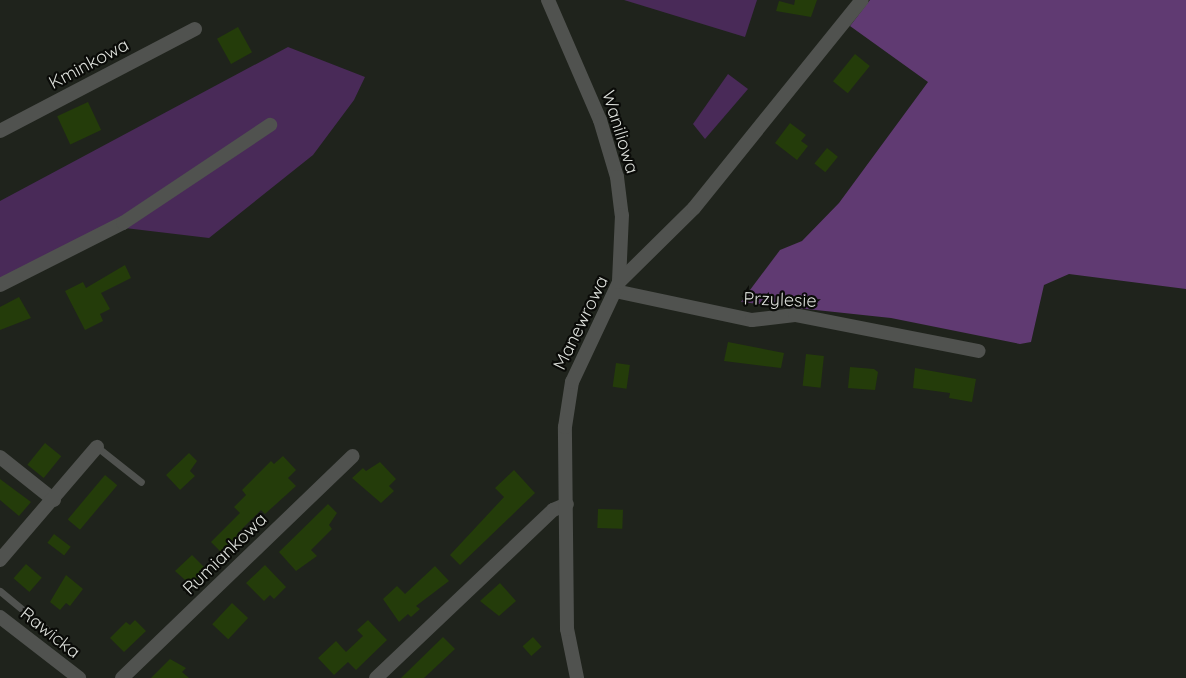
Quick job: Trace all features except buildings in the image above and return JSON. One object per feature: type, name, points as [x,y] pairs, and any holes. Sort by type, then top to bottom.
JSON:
[{"type":"street","name":"Waniliowa","points":[[548,0],[588,88],[617,177],[622,215],[617,287]]},
{"type":"street","name":"Manewrowa","points":[[577,678],[567,629],[568,398],[592,335],[617,287],[694,208],[862,0]]},
{"type":"street","name":"Kminkowa","points":[[0,131],[195,29]]},
{"type":"street","points":[[0,285],[123,223],[270,125]]},
{"type":"street","name":"Przylesie","points":[[617,287],[752,320],[795,315],[830,320],[978,351]]},
{"type":"street","points":[[0,560],[54,500],[97,447]]},
{"type":"street","name":"Rumiankowa","points":[[122,678],[353,456]]},
{"type":"street","points":[[0,457],[54,500]]},
{"type":"street","points":[[376,678],[553,510],[567,504]]},
{"type":"street","name":"Rawicka","points":[[0,617],[79,678]]},
{"type":"lane","points":[[97,447],[141,482]]},
{"type":"lane","points":[[0,591],[52,634]]},
{"type":"shaded area","points":[[624,0],[757,0],[745,37]]},
{"type":"shaded area","points":[[870,0],[1186,0],[1186,289],[1069,274],[1044,285],[1031,342],[1020,344],[891,318],[741,302],[780,250],[802,241],[839,203],[928,82],[850,26]]},
{"type":"shaded area","points":[[288,47],[365,77],[354,100],[313,155],[209,238],[125,228],[0,285],[0,201]]},
{"type":"shaded area","points":[[728,74],[748,89],[705,139],[693,124]]}]
